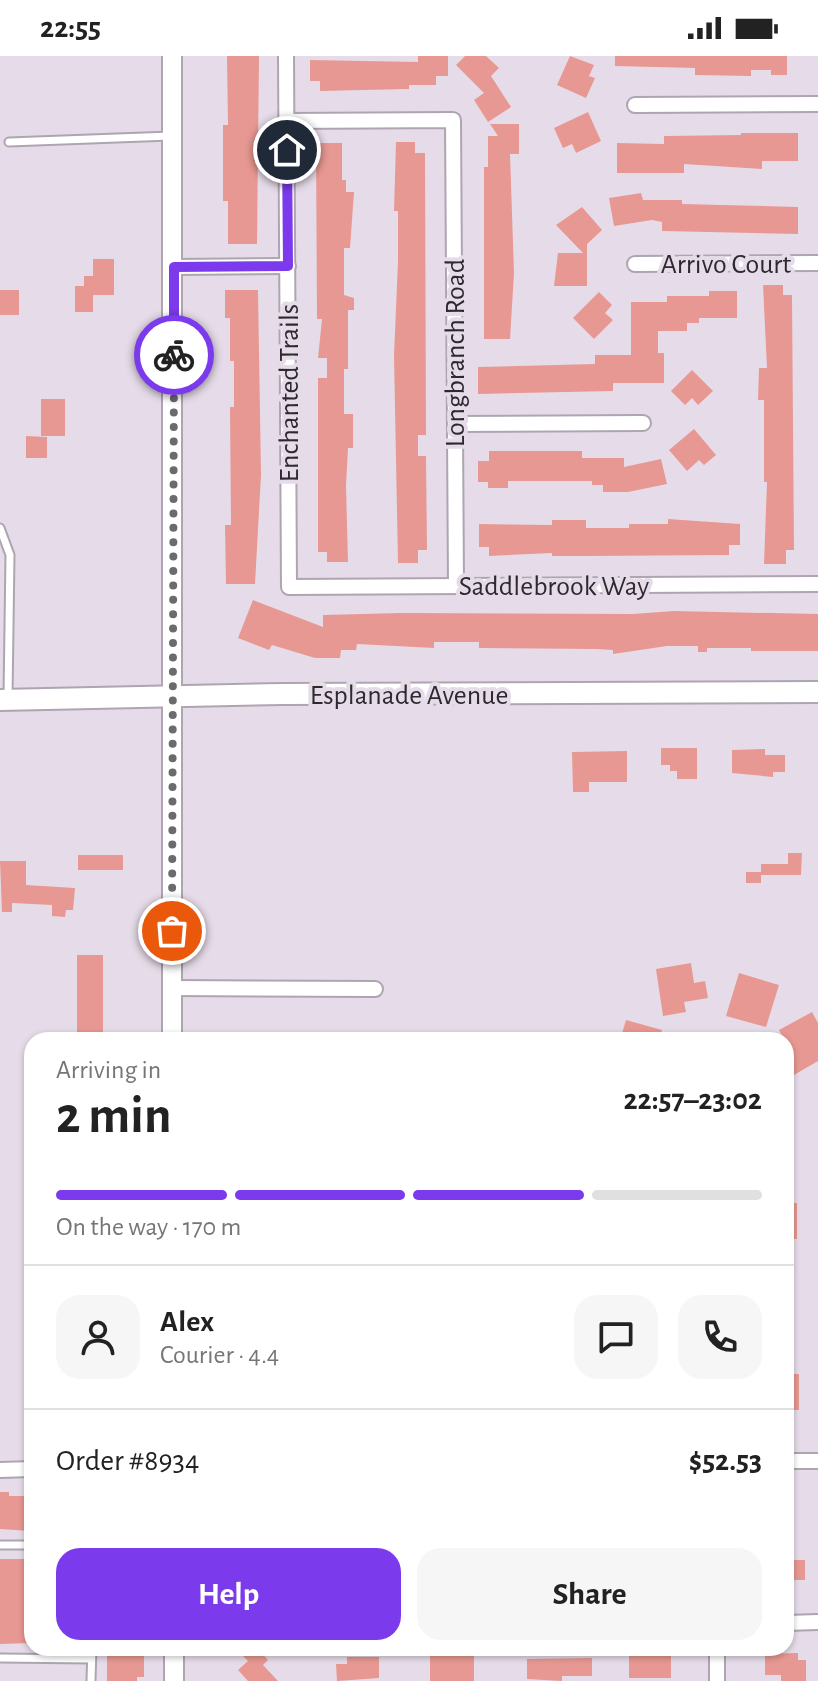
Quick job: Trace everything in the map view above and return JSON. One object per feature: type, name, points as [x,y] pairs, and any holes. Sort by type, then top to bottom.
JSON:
[{"type":"main road","name":"Esplanade Avenue","points":[[4,700],[818,692]]},
{"type":"street","points":[[172,56],[172,1032]]},
{"type":"street","name":"Enchanted Trails","points":[[286,56],[289,587]]},
{"type":"street","points":[[635,105],[818,104]]},
{"type":"street","name":"Longbranch Road","points":[[287,121],[453,120],[456,586]]},
{"type":"street","name":"Arrivo Court","points":[[635,264],[818,263]]},
{"type":"street","points":[[174,267],[288,266]]},
{"type":"street","points":[[455,424],[643,423]]},
{"type":"street","name":"Saddlebrook Way","points":[[289,587],[818,584]]},
{"type":"street","points":[[172,988],[375,989]]},
{"type":"street","points":[[794,1461],[818,1461]]},
{"type":"street","points":[[0,1470],[24,1469]]},
{"type":"street","points":[[794,1623],[818,1622]]},
{"type":"street","points":[[174,1656],[174,1681]]},
{"type":"street","points":[[717,1656],[717,1681]]},
{"type":"lane","points":[[9,142],[174,136]]},
{"type":"lane","points":[[0,528],[10,555],[4,700]]},
{"type":"lane","points":[[0,1545],[24,1545]]},
{"type":"lane","points":[[91,1656],[91,1681]]},
{"type":"lane","points":[[0,1658],[91,1659]]},
{"type":"building","points":[[227,56],[259,56],[257,244],[228,244],[228,201],[223,201],[223,125],[228,125]]},
{"type":"building","points":[[418,56],[448,56],[448,76],[436,76],[436,85],[409,85],[409,89],[320,91],[320,81],[310,81],[310,60],[418,62]]},
{"type":"building","points":[[465,56],[486,56],[499,68],[491,76],[511,107],[488,122],[474,100],[484,93],[456,65]]},
{"type":"building","points":[[570,56],[594,65],[589,76],[595,78],[586,98],[557,85]]},
{"type":"building","points":[[615,56],[787,56],[787,75],[771,75],[771,70],[751,70],[751,76],[695,75],[695,68],[615,66]]},
{"type":"building","points":[[588,112],[601,141],[576,153],[572,144],[563,148],[554,128]]},
{"type":"building","points":[[490,124],[519,124],[519,154],[510,154],[514,273],[510,339],[484,339],[484,167],[488,167],[488,136],[498,136]]},
{"type":"building","points":[[798,133],[798,161],[762,161],[762,169],[684,164],[684,173],[617,173],[617,143],[664,144],[664,136]]},
{"type":"building","points":[[396,142],[415,142],[415,153],[425,153],[426,435],[418,435],[418,456],[426,456],[427,550],[418,550],[418,563],[398,563],[394,356],[398,261],[398,211],[394,211]]},
{"type":"building","points":[[316,143],[342,143],[342,180],[346,180],[346,192],[354,192],[350,248],[344,248],[344,295],[354,298],[354,310],[348,310],[348,369],[344,369],[344,414],[353,414],[353,448],[348,448],[346,485],[348,562],[327,562],[327,552],[318,552],[318,378],[327,378],[327,358],[318,358],[322,319],[317,319]]},
{"type":"building","points":[[641,193],[643,200],[682,200],[682,204],[798,207],[798,234],[662,231],[662,222],[652,220],[614,226],[609,198]]},
{"type":"building","points":[[582,207],[602,230],[587,244],[587,286],[554,286],[558,253],[583,253],[556,225]]},
{"type":"building","points":[[93,259],[114,259],[114,295],[93,295],[93,312],[75,312],[75,286],[84,286],[84,276],[93,276]]},
{"type":"building","points":[[763,285],[783,285],[783,295],[792,295],[794,550],[786,550],[786,564],[764,564],[767,482],[764,482],[764,400],[758,400],[759,368],[767,368]]},
{"type":"building","points":[[0,290],[19,290],[19,315],[0,315]]},
{"type":"building","points":[[225,290],[258,290],[261,475],[255,584],[226,584],[225,525],[231,525],[230,407],[234,407],[234,361],[230,361],[230,318],[225,318]]},
{"type":"building","points":[[709,291],[737,291],[737,318],[699,318],[699,323],[687,323],[687,331],[658,331],[658,353],[664,353],[664,383],[613,383],[613,391],[478,394],[478,367],[595,364],[595,355],[631,355],[631,302],[667,302],[667,296],[709,296]]},
{"type":"building","points":[[599,292],[612,305],[605,313],[613,320],[594,339],[573,318]]},
{"type":"building","points":[[692,370],[713,391],[698,405],[692,398],[685,405],[671,391]]},
{"type":"building","points":[[41,399],[65,399],[65,436],[41,436]]},
{"type":"building","points":[[694,429],[716,455],[704,465],[699,460],[687,471],[669,450]]},
{"type":"building","points":[[26,436],[47,437],[47,458],[26,458]]},
{"type":"building","points":[[489,451],[582,451],[582,458],[624,458],[624,467],[661,459],[667,484],[628,492],[603,492],[603,485],[592,485],[592,481],[508,481],[508,488],[488,488],[488,482],[478,482],[478,461],[489,461]]},
{"type":"building","points":[[668,519],[740,524],[740,545],[729,545],[729,555],[552,556],[552,553],[489,556],[489,547],[479,547],[479,524],[552,525],[552,520],[586,520],[586,528],[629,528],[629,524],[668,524]]},
{"type":"building","points":[[253,600],[323,627],[323,615],[633,614],[674,611],[818,614],[818,651],[707,648],[707,652],[698,652],[698,646],[667,646],[613,654],[613,650],[479,648],[479,642],[434,642],[434,648],[357,644],[356,650],[341,650],[340,658],[315,658],[272,645],[269,650],[238,638]]},
{"type":"building","points":[[661,748],[697,748],[697,779],[677,779],[677,771],[670,771],[670,765],[661,765]]},
{"type":"building","points":[[765,749],[765,755],[785,755],[785,772],[773,772],[773,777],[732,773],[732,750]]},
{"type":"building","points":[[627,751],[627,782],[589,782],[589,792],[573,792],[572,752]]},
{"type":"building","points":[[788,853],[802,853],[801,875],[761,875],[761,883],[746,883],[746,872],[761,872],[761,864],[788,864]]},
{"type":"building","points":[[78,855],[123,855],[123,870],[78,870]]},
{"type":"building","points":[[0,861],[26,861],[26,885],[75,888],[73,910],[66,910],[65,917],[52,916],[52,905],[12,903],[12,912],[2,912]]},
{"type":"building","points":[[77,955],[103,955],[103,1032],[77,1032]]},
{"type":"building","points":[[691,963],[694,983],[705,981],[708,998],[684,1002],[686,1012],[663,1016],[656,969]]},
{"type":"building","points":[[739,973],[779,985],[766,1027],[726,1016]]},
{"type":"building","points":[[812,1012],[818,1023],[818,1061],[794,1075],[794,1032],[779,1030]]},
{"type":"building","points":[[626,1020],[662,1030],[662,1032],[622,1032]]},
{"type":"building","points":[[794,1203],[797,1203],[797,1239],[794,1239]]},
{"type":"building","points":[[794,1374],[799,1374],[799,1410],[794,1410]]},
{"type":"building","points":[[0,1492],[9,1492],[9,1496],[24,1496],[24,1531],[0,1529]]},
{"type":"building","points":[[0,1559],[24,1559],[24,1643],[0,1644]]},
{"type":"building","points":[[794,1560],[805,1560],[805,1580],[794,1580]]},
{"type":"building","points":[[798,1653],[798,1660],[806,1660],[806,1681],[781,1681],[781,1675],[765,1675],[765,1656],[794,1656]]},
{"type":"building","points":[[107,1656],[144,1656],[144,1677],[137,1677],[137,1681],[107,1681]]},
{"type":"building","points":[[243,1656],[264,1656],[268,1660],[263,1665],[278,1681],[248,1681],[238,1670],[248,1661]]},
{"type":"building","points":[[430,1656],[474,1656],[474,1681],[430,1681]]},
{"type":"building","points":[[629,1656],[671,1656],[671,1678],[629,1678]]},
{"type":"building","points":[[347,1657],[379,1657],[379,1678],[337,1681],[336,1664],[347,1664]]},
{"type":"building","points":[[592,1658],[592,1676],[562,1676],[562,1681],[527,1679],[527,1659]]},
{"type":"way so far","points":[[172,931],[174,355]]},
{"type":"route","points":[[174,355],[174,267],[288,266],[287,150]]}]
